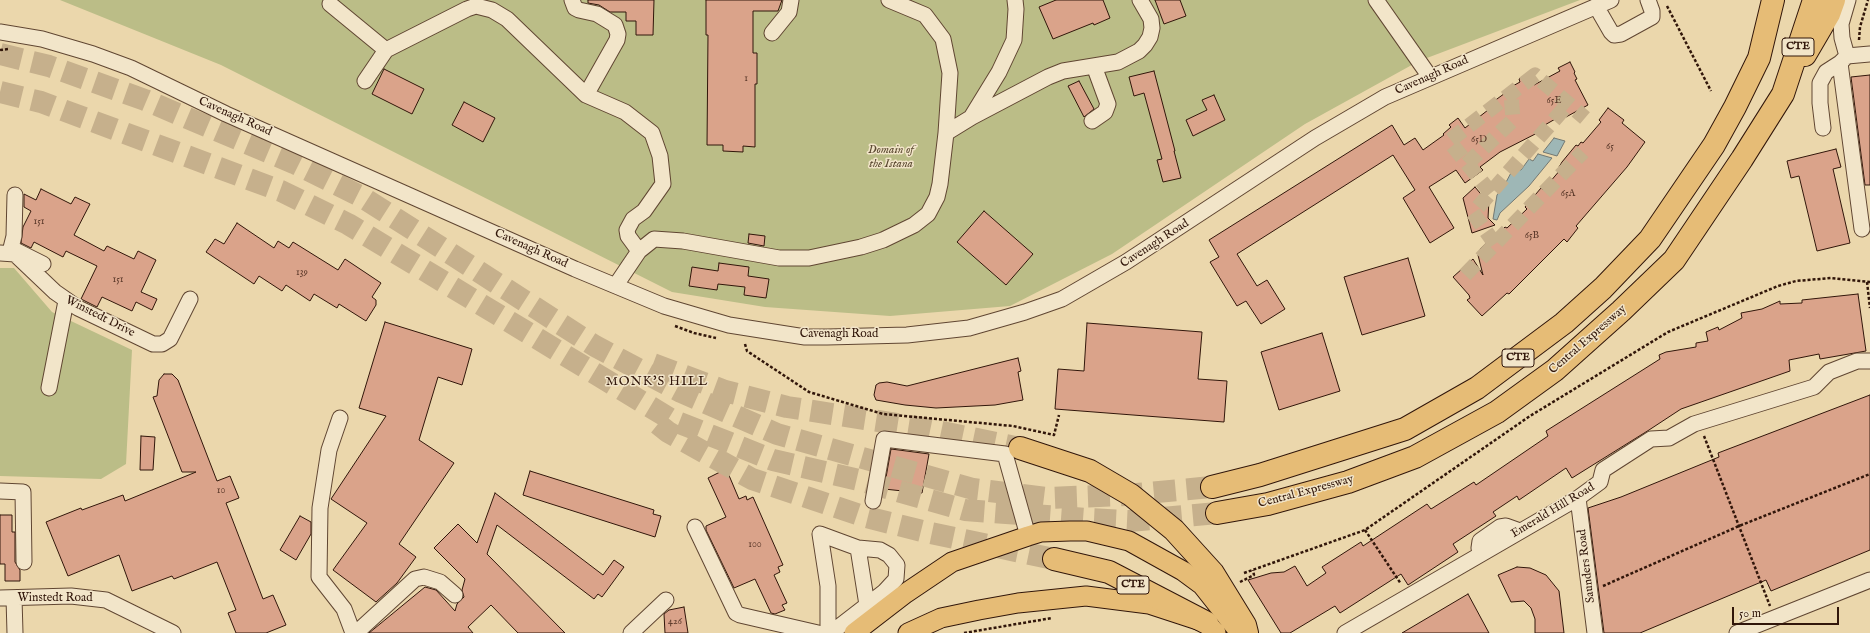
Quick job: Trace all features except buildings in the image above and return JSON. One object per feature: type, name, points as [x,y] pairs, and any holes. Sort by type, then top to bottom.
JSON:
[{"type":"highway","name":"CTE","points":[[1212,487],[1260,475],[1405,429],[1477,388],[1564,323],[1603,288],[1650,239],[1714,145],[1759,58],[1773,0]]},
{"type":"highway","name":"Central Expressway","points":[[1217,513],[1268,504],[1348,482],[1415,457],[1497,412],[1555,370],[1622,311],[1674,260],[1742,159],[1783,94],[1814,0]]},
{"type":"highway","points":[[1783,94],[1829,14],[1834,0]]},
{"type":"highway","points":[[1020,448],[1090,471],[1137,500],[1174,530],[1213,573],[1245,625],[1248,633]]},
{"type":"highway","name":"CTE","points":[[1054,559],[1109,572],[1211,628]]},
{"type":"main road","points":[[854,633],[906,593],[952,562],[1028,536],[1057,531],[1087,531],[1129,541],[1183,571],[1202,585],[1240,633]]},
{"type":"main road","points":[[908,633],[941,618],[979,610],[1018,603],[1086,596],[1149,604],[1211,628]]},
{"type":"street","points":[[572,0],[575,8],[597,14],[615,25],[618,34],[617,40],[586,95]]},
{"type":"street","points":[[772,33],[789,12],[790,0]]},
{"type":"street","points":[[616,286],[638,251],[654,239],[683,241],[779,258],[809,258],[861,248],[883,240],[914,225],[928,214],[937,197],[940,184],[946,133],[950,73],[943,39],[925,15],[888,0]]},
{"type":"street","points":[[972,117],[999,72],[1014,40],[1016,9],[1015,0]]},
{"type":"street","points":[[946,133],[972,117],[1063,71],[1118,62],[1145,45],[1150,37],[1152,28],[1151,19],[1140,0]]},
{"type":"street","points":[[1376,0],[1430,77]]},
{"type":"street","name":"Cavenagh Road","points":[[0,32],[42,39],[93,54],[131,68],[226,114],[575,269],[664,306],[728,325],[805,337],[907,335],[969,328],[1062,299],[1163,240],[1315,138],[1386,97],[1611,0]]},
{"type":"street","points":[[1596,6],[1614,35],[1621,34],[1652,17],[1652,11],[1648,0]]},
{"type":"street","points":[[1848,0],[1841,24],[1842,38],[1853,57],[1862,230]]},
{"type":"street","points":[[330,4],[386,50]]},
{"type":"street","points":[[365,81],[386,50],[476,6],[492,10],[507,19],[586,95],[625,112],[652,133],[660,156],[663,184],[644,211],[633,219],[627,230],[628,236],[638,251]]},
{"type":"street","name":"Cavenagh Road","points":[[0,41],[20,35]]},
{"type":"street","points":[[1823,128],[1820,103],[1820,83],[1826,72],[1853,57]]},
{"type":"street","points":[[1092,121],[1105,112],[1108,104],[1094,66]]},
{"type":"street","points":[[15,196],[14,236],[11,248],[23,257],[43,264]]},
{"type":"street","name":"Winstedt Drive","points":[[0,253],[15,254],[23,257],[55,292],[66,301],[152,344],[162,344],[170,339],[190,299]]},
{"type":"street","points":[[49,388],[66,301]]},
{"type":"street","name":"Emerald Hill Road","points":[[1345,633],[1578,498],[1600,482],[1603,470],[1651,439],[1669,438],[1699,423],[1814,386],[1829,372],[1857,361],[1870,361]]},
{"type":"street","points":[[340,418],[329,450],[320,508],[319,577],[344,608],[355,633],[415,579],[424,578],[440,582],[455,595]]},
{"type":"street","points":[[873,501],[884,439],[1006,454],[1028,536]]},
{"type":"street","points":[[0,491],[22,492],[24,562]]},
{"type":"street","name":"Saunders Road","points":[[1578,498],[1595,633]]},
{"type":"street","points":[[694,527],[736,613],[818,633]]},
{"type":"street","points":[[820,534],[858,548],[880,550],[889,555],[897,565],[896,579],[884,592],[830,633],[828,586],[820,534]]},
{"type":"street","points":[[858,548],[867,605]]},
{"type":"street","points":[[1737,633],[1870,580]]},
{"type":"street","name":"Winstedt Road","points":[[7,598],[71,596],[106,600],[173,633]]},
{"type":"street","points":[[7,598],[14,633]]},
{"type":"street","points":[[631,633],[666,600]]},
{"type":"path","points":[[1663,0],[1711,91]]},
{"type":"path","points":[[1853,57],[1868,0]]},
{"type":"path","points":[[1244,573],[1365,530],[1530,416],[1668,332],[1778,286],[1796,281],[1831,278],[1869,282],[1870,308]]},
{"type":"path","points":[[745,344],[747,351],[809,392],[884,414],[1013,426],[1054,436],[1059,415]]},
{"type":"path","points":[[1699,423],[1775,618]]},
{"type":"path","points":[[1590,591],[1739,526],[1870,474]]},
{"type":"path","points":[[1365,530],[1409,596]]},
{"type":"path","points":[[1240,582],[1254,575],[1252,570]]},
{"type":"path","points":[[964,633],[1055,617]]},
{"type":"green space","name":"Domain of the Istana","points":[[60,0],[1580,0],[1419,61],[1305,124],[1112,254],[1010,306],[890,316],[765,307],[672,292],[221,65]]},
{"type":"green space","points":[[0,268],[14,268],[52,312],[132,350],[126,464],[101,479],[0,476]]},
{"type":"water","points":[[1554,138],[1565,141],[1557,156],[1543,152]]},
{"type":"water","points":[[1538,154],[1552,158],[1529,186],[1500,213],[1497,220],[1493,219],[1497,195],[1504,186],[1513,169],[1521,170],[1529,159],[1533,161]]},
{"type":"tunnel","points":[[0,54],[49,66],[145,100],[294,163],[362,197],[595,346],[681,392],[777,434],[973,489],[1047,498],[1125,495],[1212,487]]},
{"type":"tunnel","points":[[1491,193],[1449,141],[1535,75],[1585,118]]},
{"type":"tunnel","points":[[0,92],[41,102],[281,191],[348,224],[672,420],[773,460],[859,480],[965,510],[1129,521],[1217,513]]},
{"type":"tunnel","points":[[1467,164],[1513,120],[1511,94]]},
{"type":"tunnel","points":[[1495,244],[1473,213],[1568,104]]},
{"type":"tunnel","points":[[1465,275],[1583,152]]},
{"type":"tunnel","points":[[653,364],[725,391],[787,407],[923,428],[1020,448]]},
{"type":"tunnel","points":[[658,424],[668,432],[752,479],[866,517],[926,532],[1054,559]]},
{"type":"district","name":"MONK'S HILL","points":[[657,382]]}]
